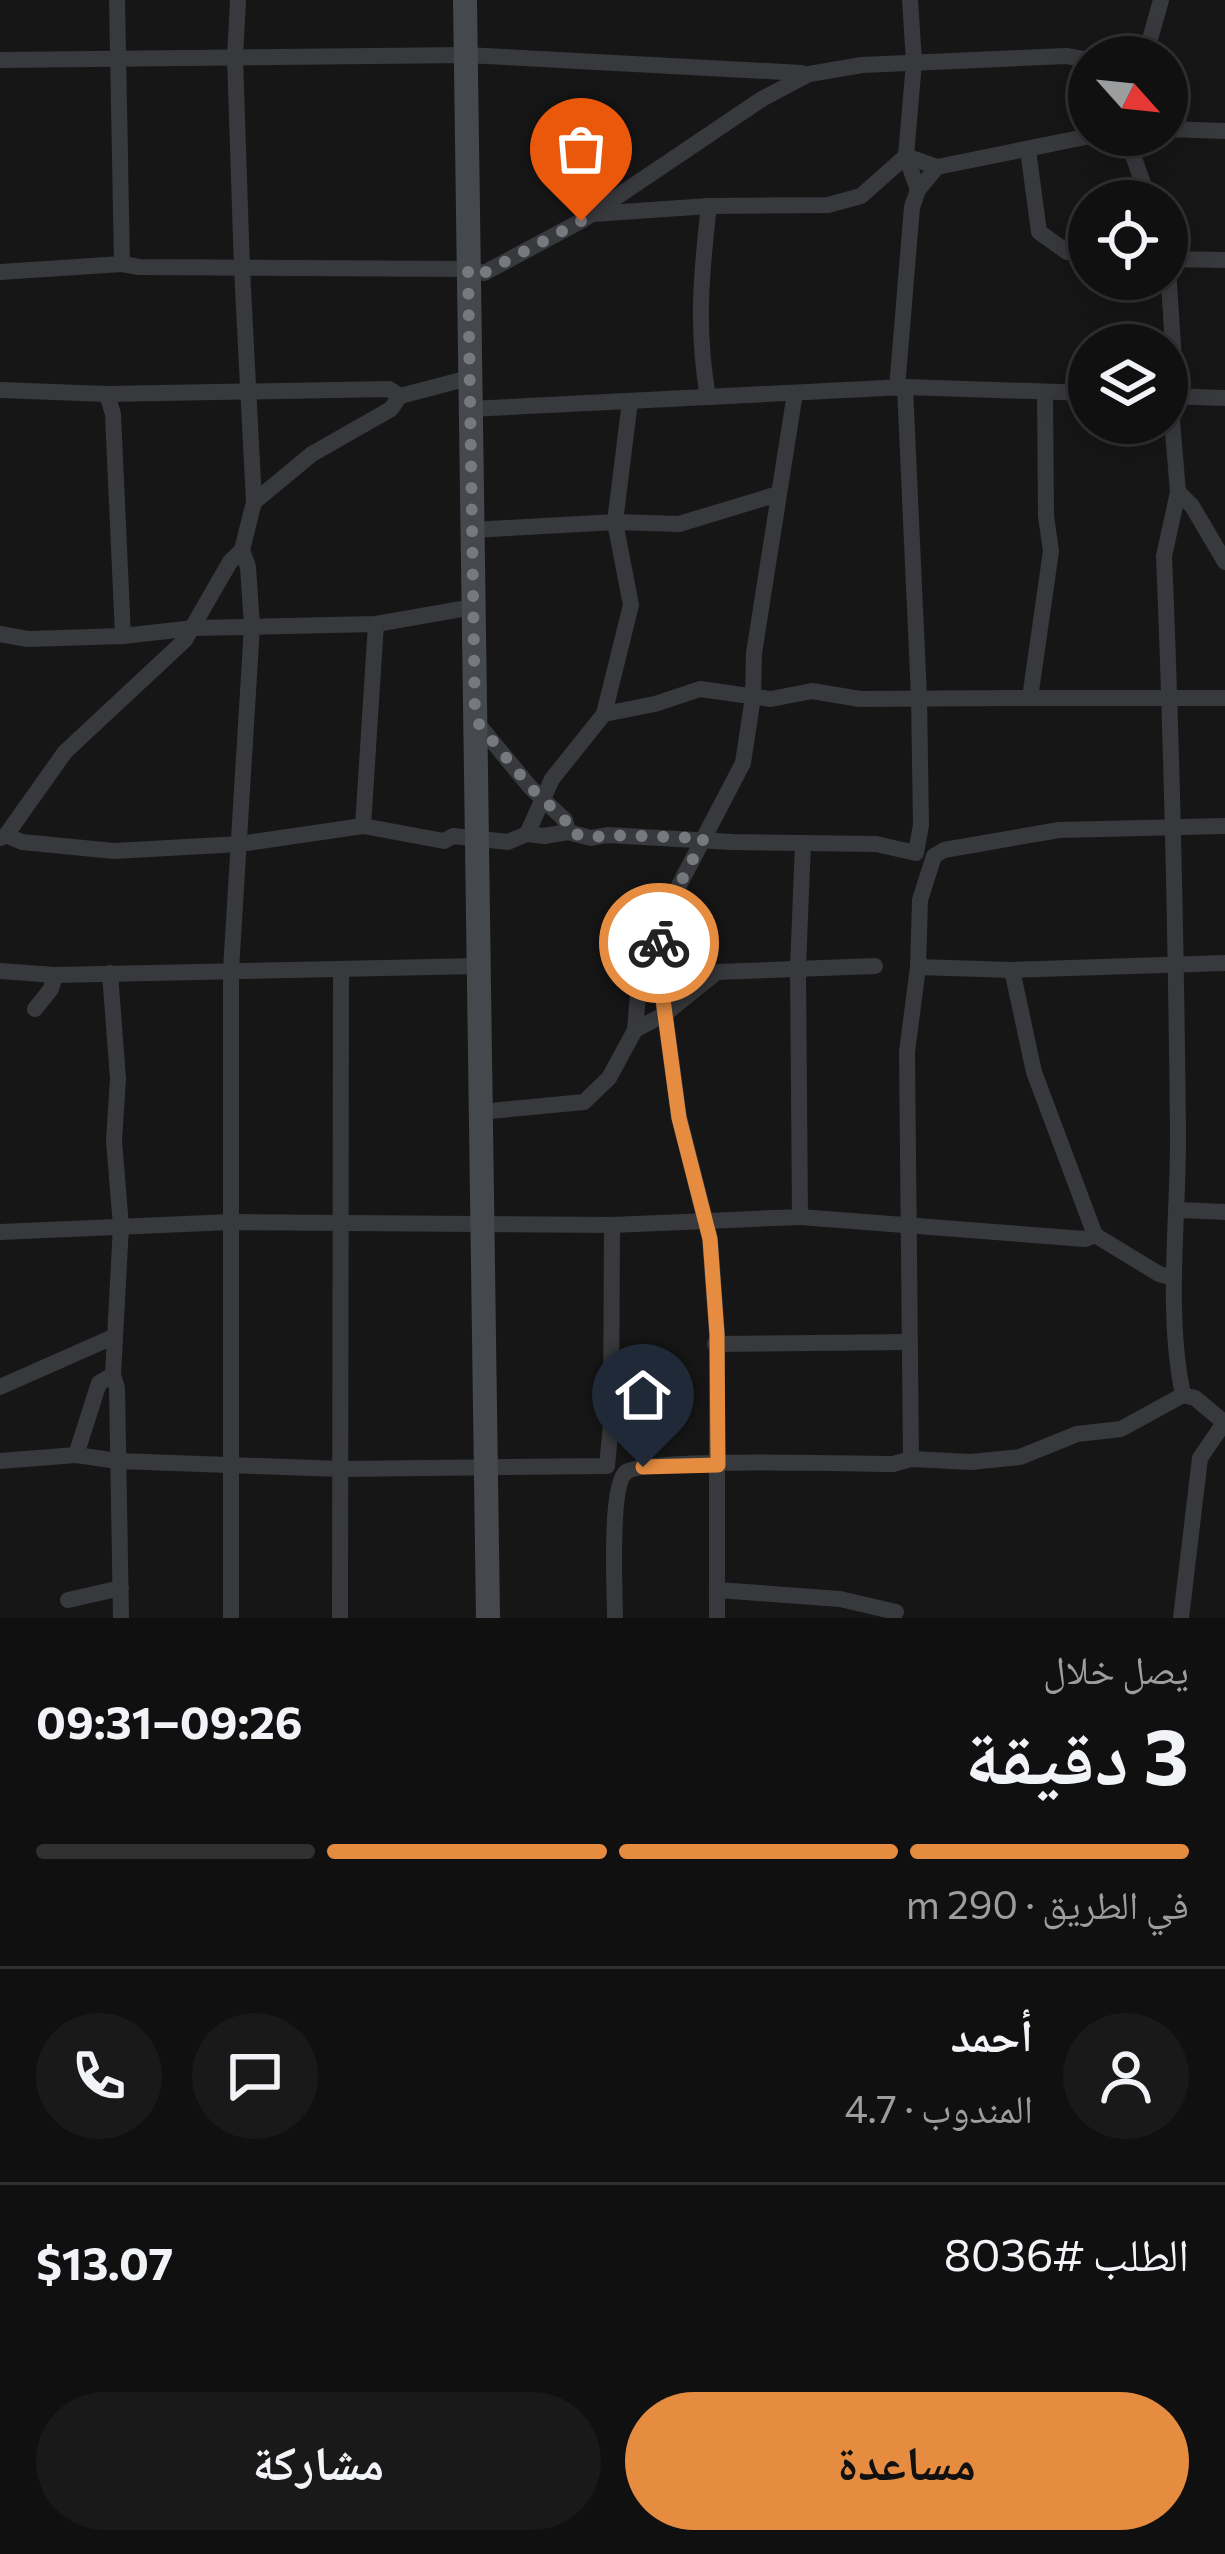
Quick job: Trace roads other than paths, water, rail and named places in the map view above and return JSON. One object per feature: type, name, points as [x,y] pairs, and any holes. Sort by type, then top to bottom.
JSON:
[{"type":"main road","points":[[465,0],[488,1618]]},
{"type":"street","points":[[117,0],[122,264]]},
{"type":"street","points":[[238,0],[235,57],[254,502],[242,550],[230,562],[194,628],[65,752],[3,836],[22,842],[114,851],[240,844],[363,826],[444,841],[453,836],[508,842],[526,834],[568,832],[591,838],[876,844],[916,853],[921,825],[919,698],[901,387],[912,207],[918,190],[937,167]]},
{"type":"street","points":[[910,0],[914,62],[906,156],[918,190]]},
{"type":"street","points":[[1151,36],[1161,0]]},
{"type":"street","points":[[0,61],[466,55],[809,74]]},
{"type":"street","points":[[0,272],[122,264],[468,269],[484,273],[592,214],[773,92],[809,74],[835,67],[1068,56]]},
{"type":"street","points":[[1188,130],[1225,131]]},
{"type":"street","points":[[906,156],[937,167],[1068,141]]},
{"type":"street","points":[[1028,150],[1039,232],[1068,251]]},
{"type":"street","points":[[592,214],[828,205],[861,196],[906,156]]},
{"type":"street","points":[[708,397],[698,344],[709,206]]},
{"type":"street","points":[[1188,258],[1225,260]]},
{"type":"street","points":[[254,502],[312,454],[391,409],[400,396],[470,378]]},
{"type":"street","points":[[470,409],[901,387],[1068,393]]},
{"type":"street","points":[[0,390],[107,394],[389,389],[400,396]]},
{"type":"street","points":[[1030,698],[1051,551],[1046,516],[1045,392]]},
{"type":"street","points":[[718,1618],[710,1239],[679,1118],[665,1014],[654,977],[663,916],[742,763],[753,697],[754,653],[795,393]]},
{"type":"street","points":[[107,394],[113,414],[123,636]]},
{"type":"street","points":[[1188,397],[1225,398]]},
{"type":"street","points":[[526,834],[552,779],[604,714],[631,605],[615,522],[630,401]]},
{"type":"street","points":[[1173,444],[1178,492],[1164,556],[1176,964],[1179,1210],[1175,1354],[1183,1395]]},
{"type":"street","points":[[1178,492],[1192,506],[1225,562]]},
{"type":"street","points":[[472,530],[615,522],[679,524],[778,494]]},
{"type":"street","points":[[231,1618],[231,970],[252,626],[248,567],[242,550]]},
{"type":"street","points":[[0,634],[28,639],[194,628],[376,624],[473,607]]},
{"type":"street","points":[[363,826],[376,624]]},
{"type":"street","points":[[604,714],[700,689],[771,699],[812,691],[860,699],[1225,698]]},
{"type":"street","points":[[475,719],[530,787],[565,820],[568,832]]},
{"type":"street","points":[[911,1459],[908,1052],[920,899],[934,856],[944,850],[1059,830],[1225,826]]},
{"type":"street","points":[[800,1217],[798,968],[803,843]]},
{"type":"street","points":[[918,967],[1012,970],[1225,963]]},
{"type":"street","points":[[0,971],[55,975],[478,966]]},
{"type":"street","points":[[635,1030],[665,1014],[717,972],[875,966]]},
{"type":"street","points":[[1012,970],[1034,1072],[1095,1234],[1159,1274],[1174,1278]]},
{"type":"street","points":[[340,1618],[341,971]]},
{"type":"street","points":[[110,973],[121,1226],[113,1337],[121,1618]]},
{"type":"street","points":[[35,1009],[51,989],[55,975]]},
{"type":"street","points":[[480,1112],[584,1102],[610,1078],[635,1030],[638,995],[654,977]]},
{"type":"street","points":[[1179,1210],[1225,1211]]},
{"type":"street","points":[[0,1232],[230,1222],[612,1225],[800,1217],[1085,1239],[1095,1234]]},
{"type":"street","points":[[0,1461],[76,1455],[229,1467],[486,1470],[607,1466],[612,1225]]},
{"type":"street","points":[[0,1387],[113,1337]]},
{"type":"street","points":[[715,1344],[908,1342]]},
{"type":"street","points":[[76,1455],[99,1383],[113,1375]]},
{"type":"street","points":[[615,1618],[616,1520],[621,1481],[627,1472],[643,1467],[893,1464],[911,1459],[971,1462],[1020,1457],[1077,1434],[1121,1429],[1183,1395],[1195,1398],[1225,1423],[1200,1458],[1180,1618]]},
{"type":"street","points":[[68,1600],[121,1588]]},
{"type":"street","points":[[718,1590],[841,1599],[896,1612]]}]
